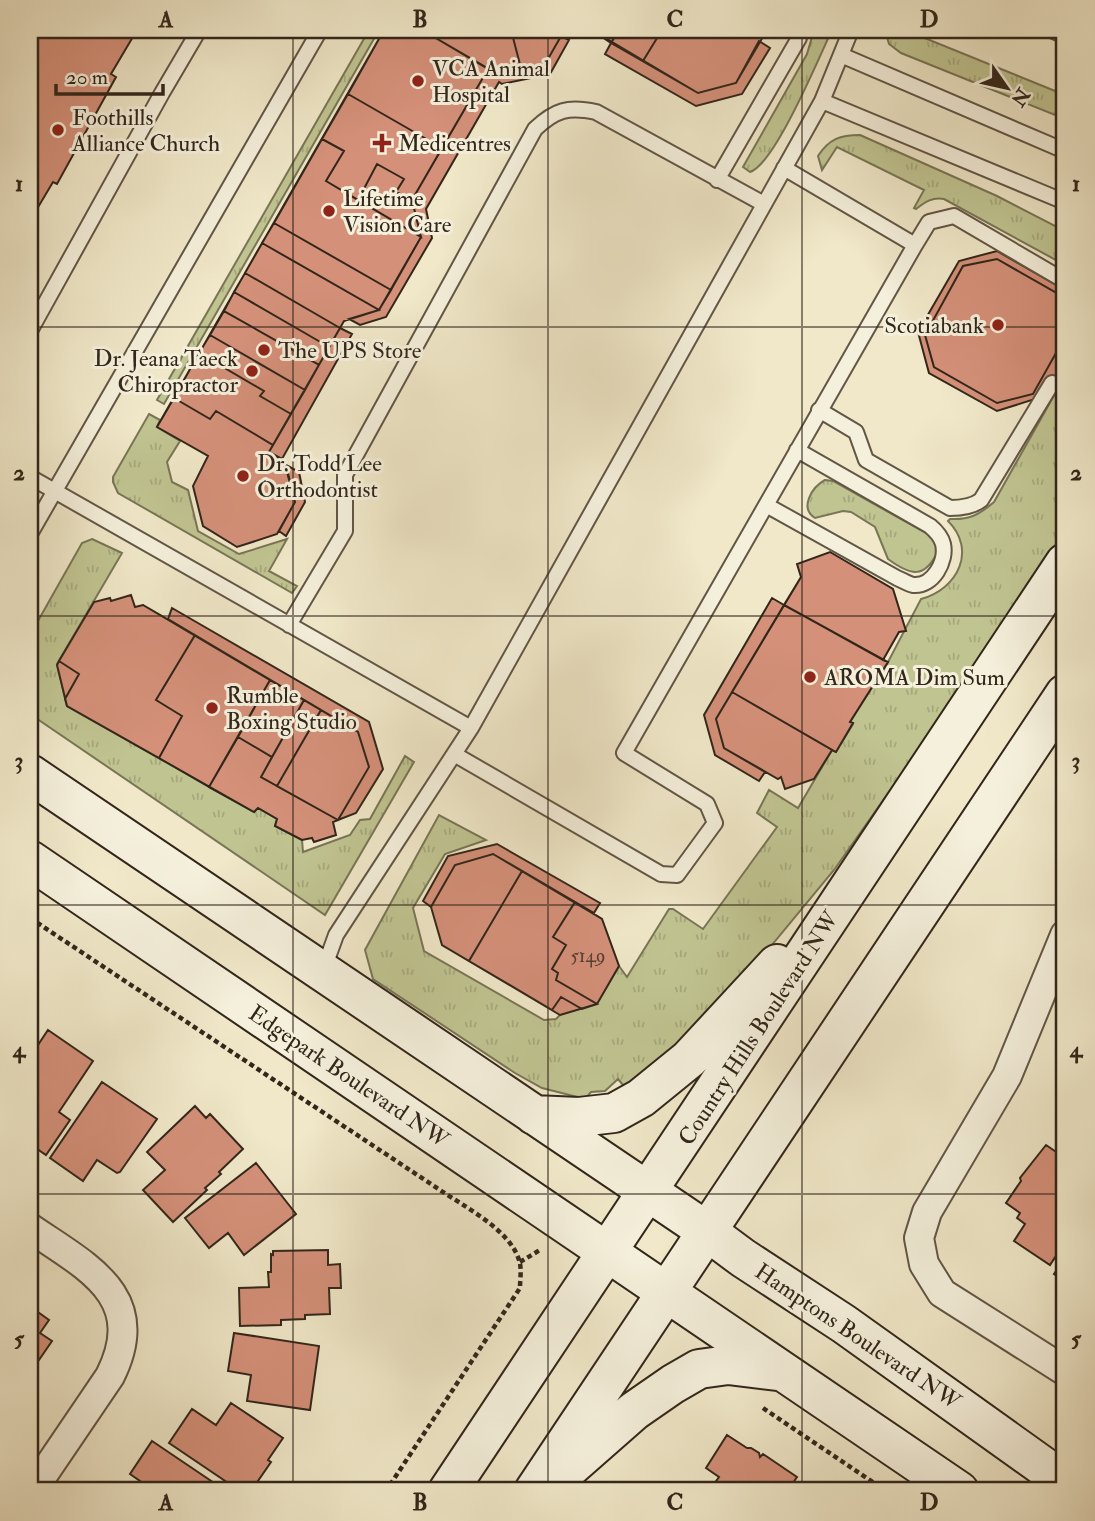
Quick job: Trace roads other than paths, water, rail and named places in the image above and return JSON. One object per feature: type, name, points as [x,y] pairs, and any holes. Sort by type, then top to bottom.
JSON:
[{"type":"main road","name":"Country Hills Boulevard NW","points":[[448,1491],[1065,563]]},
{"type":"main road","points":[[534,1491],[1065,694]]},
{"type":"main road","points":[[30,774],[649,1192]]},
{"type":"main road","name":"Edgepark Boulevard NW","points":[[30,860],[667,1292]]},
{"type":"main road","points":[[534,1115],[579,1117],[614,1113],[641,1098],[689,1059],[859,875]]},
{"type":"main road","name":"Hamptons Boulevard NW","points":[[649,1192],[866,1339],[1065,1482]]},
{"type":"main road","points":[[667,1292],[959,1491]]},
{"type":"main road","points":[[542,1491],[634,1411],[699,1369],[728,1365],[784,1372]]},
{"type":"street","points":[[1065,935],[1007,1076],[927,1212],[919,1238],[924,1264],[942,1293],[1065,1371]]},
{"type":"street","points":[[30,1228],[94,1272],[110,1289],[121,1316],[122,1326],[120,1355],[110,1376],[32,1491]]},
{"type":"lane","points":[[30,331],[199,30]]},
{"type":"lane","points":[[30,534],[320,30]]},
{"type":"lane","points":[[718,180],[799,38],[800,30]]},
{"type":"lane","points":[[323,972],[336,935],[471,729],[822,101],[851,30]]},
{"type":"lane","points":[[1051,30],[1065,36]]},
{"type":"lane","points":[[841,55],[1065,151]]},
{"type":"lane","points":[[822,101],[1065,202]]},
{"type":"lane","points":[[289,625],[345,531],[345,475],[535,129],[548,116],[565,109],[580,108],[596,112],[764,204]]},
{"type":"lane","points":[[784,168],[915,245]]},
{"type":"lane","points":[[454,754],[661,874],[677,875],[715,823],[713,815],[707,804],[624,753],[929,222],[954,216],[1065,281]]},
{"type":"lane","points":[[819,410],[856,432],[866,460],[950,508],[958,508],[975,504],[981,499],[1052,383]]},
{"type":"lane","points":[[766,505],[912,585],[929,580],[937,572],[944,552],[943,541],[938,532],[797,450]]},
{"type":"lane","points":[[30,477],[471,729]]},
{"type":"place","name":"VCA Animal Hospital","points":[[418,81]]},
{"type":"place","name":"Foothills Alliance Church","points":[[58,130]]},
{"type":"place","name":"Medicentres","points":[[382,143]]},
{"type":"place","name":"Lifetime Vision Care","points":[[329,211]]},
{"type":"place","name":"Scotiabank","points":[[998,325]]},
{"type":"place","name":"The UPS Store","points":[[264,350]]},
{"type":"place","name":"Dr. Jeana Taeck Chiropractor","points":[[252,371]]},
{"type":"place","name":"Dr. Todd Lee Orthodontist","points":[[243,476]]},
{"type":"place","name":"AROMA Dim Sum","points":[[810,677]]},
{"type":"place","name":"Rumble Boxing Studio","points":[[212,708]]}]
